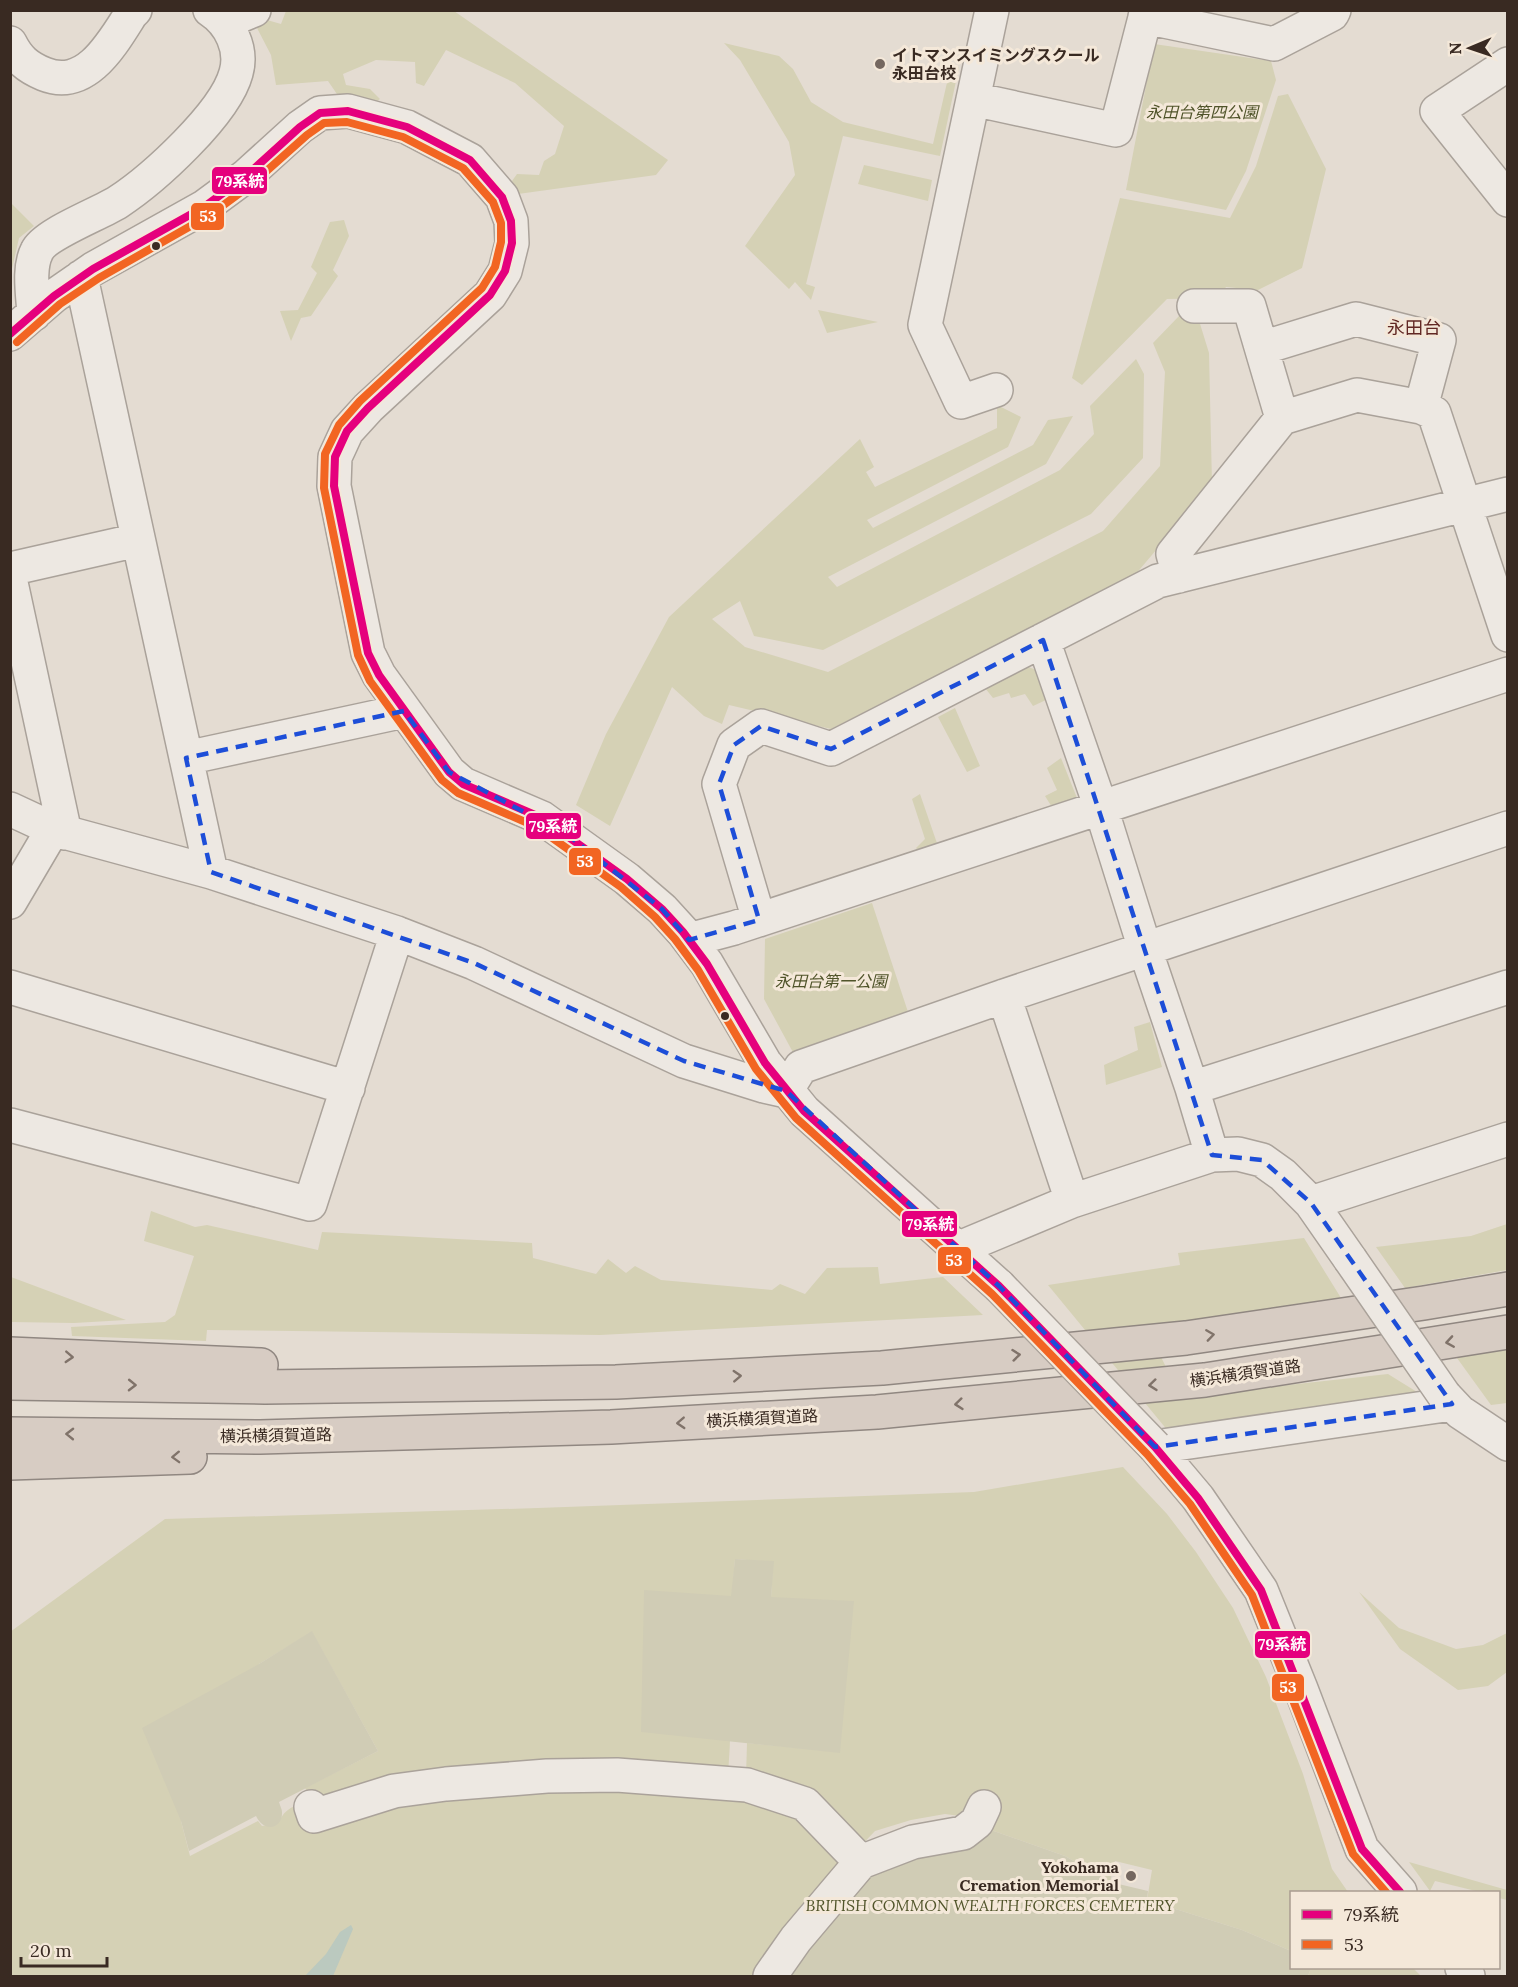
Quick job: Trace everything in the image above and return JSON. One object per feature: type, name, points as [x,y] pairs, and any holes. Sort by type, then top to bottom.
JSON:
[{"type":"highway","points":[[10,1383],[265,1387],[616,1382],[882,1368],[1186,1338],[1424,1303],[1508,1288]]},
{"type":"highway","name":"横浜横須賀道路","points":[[10,1434],[260,1437],[611,1428],[877,1412],[1205,1380],[1508,1332]]},
{"type":"highway","points":[[10,1354],[616,1382]]},
{"type":"highway","points":[[10,1463],[263,1454],[611,1428]]},
{"type":"street","points":[[10,43],[21,61],[36,71],[52,77],[68,78],[90,69],[112,44],[135,10]]},
{"type":"street","points":[[259,10],[276,14],[277,10]]},
{"type":"street","points":[[992,10],[925,325],[961,402],[996,390]]},
{"type":"street","points":[[973,99],[1116,130],[1146,14],[1274,44],[1332,14],[1334,10]]},
{"type":"street","points":[[22,324],[36,251],[45,240],[118,202],[174,158],[217,108],[237,72],[238,51],[229,14]]},
{"type":"street","points":[[1508,64],[1437,111],[1508,200]]},
{"type":"street","points":[[22,324],[81,277],[204,207],[246,176],[300,127],[320,113],[348,111],[407,127],[470,160],[502,197],[511,221],[512,243],[505,271],[490,295],[368,408],[347,431],[335,457],[334,486],[368,653],[379,675],[449,772],[464,784],[542,818],[627,879],[662,909],[707,964],[765,1063],[804,1111],[857,1161],[999,1286],[1155,1447],[1198,1498],[1261,1590],[1362,1849],[1398,1891]]},
{"type":"street","points":[[81,277],[211,872]]},
{"type":"street","points":[[1194,306],[1249,306],[1282,418]]},
{"type":"street","points":[[1262,348],[1356,319],[1439,340],[1421,406]]},
{"type":"street","points":[[1179,576],[1173,555],[1282,418],[1357,395],[1421,406],[1434,413],[1508,636]]},
{"type":"street","points":[[759,920],[719,784],[734,745],[761,726],[831,749],[1158,581],[1508,494]]},
{"type":"street","points":[[10,569],[138,540]]},
{"type":"street","points":[[10,578],[59,831],[10,902]]},
{"type":"street","points":[[1043,640],[1101,808],[1212,1155]]},
{"type":"street","points":[[689,940],[759,920],[1508,674]]},
{"type":"street","points":[[186,758],[404,711]]},
{"type":"street","points":[[10,809],[59,831],[211,872],[397,933],[474,963],[684,1061],[786,1091]]},
{"type":"street","points":[[786,1091],[801,1067],[1004,996],[1508,828]]},
{"type":"street","points":[[10,1125],[310,1204],[397,933]]},
{"type":"street","points":[[10,987],[348,1088]]},
{"type":"street","points":[[1192,1088],[1508,987]]},
{"type":"street","points":[[1004,996],[1072,1201]]},
{"type":"street","points":[[1311,1203],[1508,1139]]},
{"type":"street","points":[[957,1249],[1072,1201],[1212,1155],[1238,1154],[1262,1160],[1283,1175],[1311,1203],[1448,1399],[1460,1412],[1508,1444]]},
{"type":"street","points":[[1155,1447],[1448,1399]]},
{"type":"street","points":[[311,1807],[314,1816],[394,1791],[446,1784],[547,1776],[617,1775],[737,1780],[805,1804],[861,1862]]},
{"type":"street","points":[[770,1977],[796,1939],[861,1862],[913,1842],[963,1833],[976,1822],[984,1807]]},
{"type":"highlighted area","points":[[1043,640],[1212,1155],[1262,1160],[1311,1203],[1452,1404],[1155,1447],[999,1286],[786,1091],[684,1061],[474,963],[211,872],[186,758],[404,711],[449,772],[569,836],[662,909],[689,940],[759,920],[719,784],[734,745],[761,726],[831,749]]},
{"type":"green space","points":[[286,11],[454,11],[668,160],[656,175],[518,194],[512,181],[517,174],[539,175],[544,161],[555,154],[564,126],[515,83],[446,50],[424,86],[416,83],[415,62],[376,60],[343,74],[346,85],[370,89],[380,99],[370,106],[341,100],[328,81],[276,85],[271,55],[257,28],[260,18],[281,24]]},
{"type":"green space","points":[[724,43],[779,56],[793,69],[811,102],[843,122],[933,144],[951,65],[959,67],[940,156],[843,136],[806,284],[815,287],[811,300],[795,282],[789,289],[745,246],[795,175],[789,142],[740,60]]},
{"type":"green space","name":"永田台第四公園","points":[[1154,44],[1271,61],[1276,80],[1246,171],[1226,210],[1126,190]]},
{"type":"green space","points":[[1288,94],[1326,169],[1302,268],[1258,290],[1226,287],[1218,298],[1167,299],[1082,385],[1072,378],[1120,198],[1230,218],[1256,166],[1278,96]]},
{"type":"green space","points":[[864,165],[932,180],[928,201],[858,184]]},
{"type":"green space","points":[[11,203],[34,226],[19,238],[11,273]]},
{"type":"green space","points":[[344,220],[349,236],[333,270],[338,276],[311,316],[301,318],[291,341],[280,311],[298,310],[317,273],[311,267],[330,222]]},
{"type":"green space","points":[[818,310],[878,322],[827,333]]},
{"type":"green space","points":[[1197,314],[1209,353],[1212,484],[1135,575],[831,729],[729,705],[722,724],[704,716],[672,687],[610,826],[576,805],[606,734],[669,617],[860,439],[874,467],[866,472],[875,487],[997,428],[997,405],[1021,417],[1008,447],[867,520],[873,528],[1033,445],[1048,420],[1073,416],[1046,464],[828,577],[837,587],[1060,470],[1094,434],[1090,406],[1136,359],[1144,374],[1143,458],[1091,514],[823,650],[754,636],[740,601],[712,619],[745,647],[828,672],[1103,531],[1160,466],[1165,372],[1153,343],[1179,316]]},
{"type":"green space","points":[[1026,666],[1039,671],[1046,700],[1033,706],[1025,694],[1011,698],[1009,693],[993,698],[985,688]]},
{"type":"green space","points":[[955,708],[980,766],[967,772],[938,717]]},
{"type":"green space","points":[[1061,758],[1077,798],[1055,812],[1045,796],[1057,790],[1047,768]]},
{"type":"green space","points":[[920,794],[939,849],[923,857],[916,848],[925,839],[912,799]]},
{"type":"green space","name":"永田台第一公園","points":[[872,903],[911,1021],[795,1056],[764,999],[765,939]]},
{"type":"green space","points":[[1150,1022],[1162,1067],[1106,1085],[1104,1065],[1138,1050],[1134,1027]]},
{"type":"green space","points":[[151,1211],[195,1227],[207,1225],[318,1250],[322,1232],[532,1243],[533,1258],[596,1274],[608,1259],[626,1273],[635,1266],[661,1280],[772,1290],[780,1284],[805,1294],[827,1268],[878,1267],[880,1284],[943,1277],[983,1315],[600,1335],[207,1330],[206,1341],[72,1336],[71,1327],[165,1322],[175,1315],[194,1256],[144,1241]]},
{"type":"green space","points":[[1507,1224],[1507,1270],[1405,1288],[1376,1247],[1471,1236]]},
{"type":"green space","points":[[1304,1238],[1341,1298],[1148,1331],[1181,1397],[1388,1374],[1417,1392],[1405,1402],[1173,1437],[1048,1285],[1180,1265],[1178,1253]]},
{"type":"green space","points":[[10,1277],[126,1320],[74,1323],[11,1322]]},
{"type":"green space","points":[[1507,1348],[1507,1403],[1491,1405],[1457,1358]]},
{"type":"green space","points":[[1123,1467],[1167,1514],[1196,1552],[1233,1608],[1266,1677],[1303,1774],[1332,1869],[1347,1891],[1290,1891],[1290,1951],[1242,1930],[1147,1900],[1152,1870],[1115,1861],[1110,1882],[1065,1856],[988,1829],[968,1817],[945,1814],[911,1820],[875,1831],[853,1854],[759,1976],[11,1976],[10,1632],[165,1519],[974,1492]],"holes":[[[735,1559],[773,1562],[771,1597],[840,1752],[747,1743],[746,1777],[728,1775]],[[312,1632],[378,1751],[305,1788],[315,1804],[304,1804],[289,1809],[279,1822],[262,1826],[258,1821],[190,1856],[181,1821],[259,1664]]]},
{"type":"green space","points":[[735,1559],[774,1561],[771,1597],[854,1601],[840,1753],[641,1732],[644,1590],[731,1596]]},
{"type":"green space","points":[[1359,1592],[1399,1628],[1456,1649],[1483,1645],[1507,1633],[1507,1672],[1488,1686],[1458,1690],[1400,1649]]},
{"type":"green space","points":[[312,1631],[378,1751],[279,1802],[282,1818],[277,1825],[268,1827],[256,1816],[189,1851],[181,1821],[142,1728],[259,1664]]},
{"type":"green space","name":"BRITISH COMMON WEALTH FORCES CEMETERY","points":[[988,1829],[1065,1856],[1110,1882],[1148,1891],[1147,1900],[1242,1930],[1290,1951],[1290,1969],[1311,1969],[1308,1976],[777,1976],[853,1881]]},
{"type":"green space","points":[[1409,1862],[1507,1890],[1507,1900],[1500,1898],[1500,1891],[1476,1891],[1435,1881],[1430,1891]]},
{"type":"green space","points":[[1311,1969],[1414,1969],[1421,1976],[1308,1976]]},
{"type":"shaded area","points":[[351,1925],[353,1929],[333,1976],[305,1976],[326,1954],[340,1932]]},
{"type":"transit line","name":"79系統","points":[[10,334],[54,296],[93,269],[204,207],[246,176],[300,127],[320,113],[348,111],[407,127],[470,160],[502,197],[511,221],[512,243],[505,271],[490,295],[368,408],[347,431],[335,457],[334,486],[368,653],[379,675],[449,772],[463,784],[542,818],[627,879],[662,909],[707,964],[765,1063],[804,1111],[999,1286],[1155,1447],[1198,1498],[1261,1590],[1362,1849],[1399,1891]]},
{"type":"transit line","name":"53","points":[[17,342],[60,304],[99,278],[210,215],[252,184],[307,135],[324,123],[347,122],[403,137],[463,168],[493,202],[501,223],[501,242],[495,267],[482,288],[360,401],[339,425],[325,454],[324,488],[358,655],[370,681],[442,780],[458,793],[537,827],[621,887],[655,917],[698,970],[756,1069],[796,1118],[992,1294],[1147,1454],[1190,1504],[1252,1595],[1353,1854],[1385,1891]]},
{"type":"place","name":"イトマンスイミングスクール 永田台校","points":[[880,64]]},
{"type":"place","name":"Yokohama Cremation Memorial","points":[[1131,1876]]},
{"type":"district","name":"永田台","points":[[1414,328]]}]
